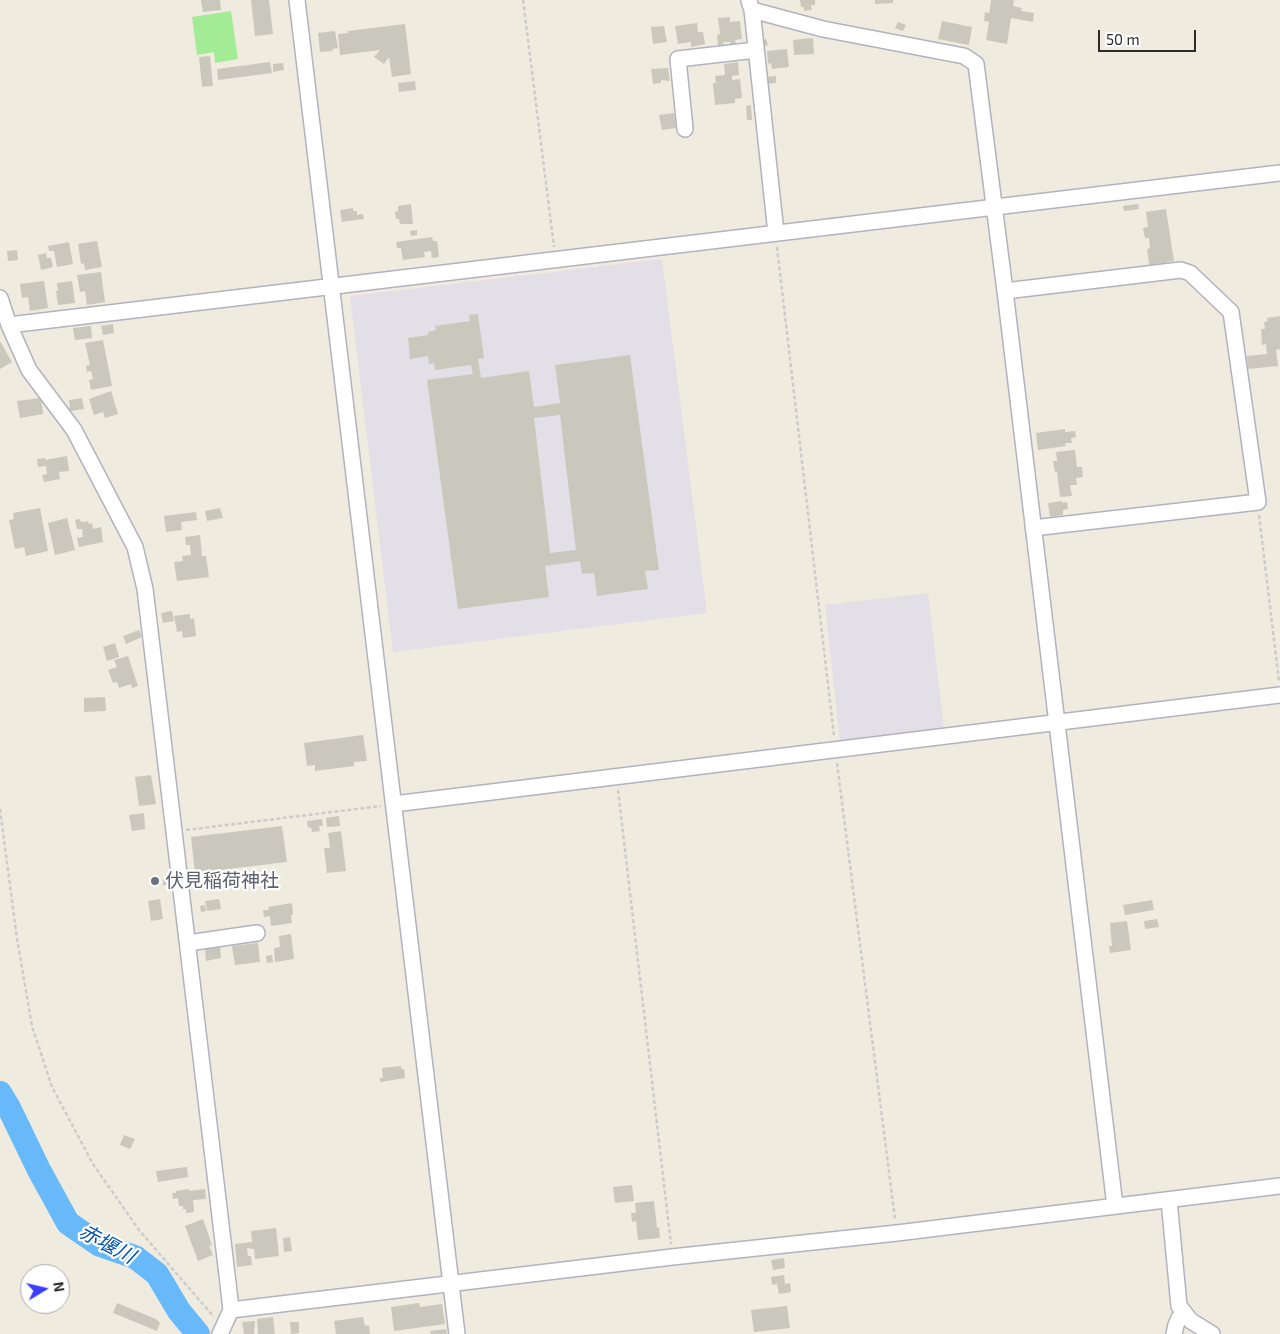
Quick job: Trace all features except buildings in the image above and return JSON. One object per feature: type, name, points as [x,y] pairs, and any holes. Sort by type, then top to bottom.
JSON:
[{"type":"street","points":[[297,0],[457,1334]]},
{"type":"street","points":[[776,233],[750,5],[823,29],[964,56],[976,64],[1115,1206]]},
{"type":"street","points":[[685,129],[678,60],[756,50]]},
{"type":"street","points":[[9,325],[1280,173]]},
{"type":"street","points":[[1005,291],[1181,270],[1190,273],[1231,312],[1258,502],[1032,528]]},
{"type":"street","points":[[0,298],[9,325],[29,370],[74,430],[135,547],[145,588],[231,1310],[221,1331]]},
{"type":"street","points":[[394,804],[1057,723],[1279,689]]},
{"type":"street","points":[[188,943],[257,933]]},
{"type":"street","points":[[231,1310],[452,1285],[672,1257],[896,1233],[1280,1186]]},
{"type":"street","points":[[1168,1200],[1179,1306],[1191,1321],[1212,1334]]},
{"type":"street","points":[[1174,1334],[1179,1318],[1185,1314]]},
{"type":"path","points":[[523,0],[556,259]]},
{"type":"path","points":[[776,233],[836,751],[896,1233]]},
{"type":"path","points":[[1258,502],[1279,689]]},
{"type":"path","points":[[616,776],[672,1257]]},
{"type":"path","points":[[174,832],[394,804]]},
{"type":"path","points":[[0,809],[17,939],[32,1026],[52,1087],[93,1164],[139,1230],[221,1331]]},
{"type":"shaded area","points":[[662,259],[707,613],[393,652],[350,296]]},
{"type":"shaded area","points":[[928,593],[944,729],[840,741],[825,605]]},
{"type":"green space","points":[[231,11],[238,59],[215,63],[214,52],[197,55],[192,17]]},
{"type":"waterway","name":"赤堰川","points":[[0,1093],[68,1223],[100,1245],[135,1257],[157,1274],[179,1311],[198,1334]]},
{"type":"place","name":"伏見稲荷神社","points":[[155,881]]}]
